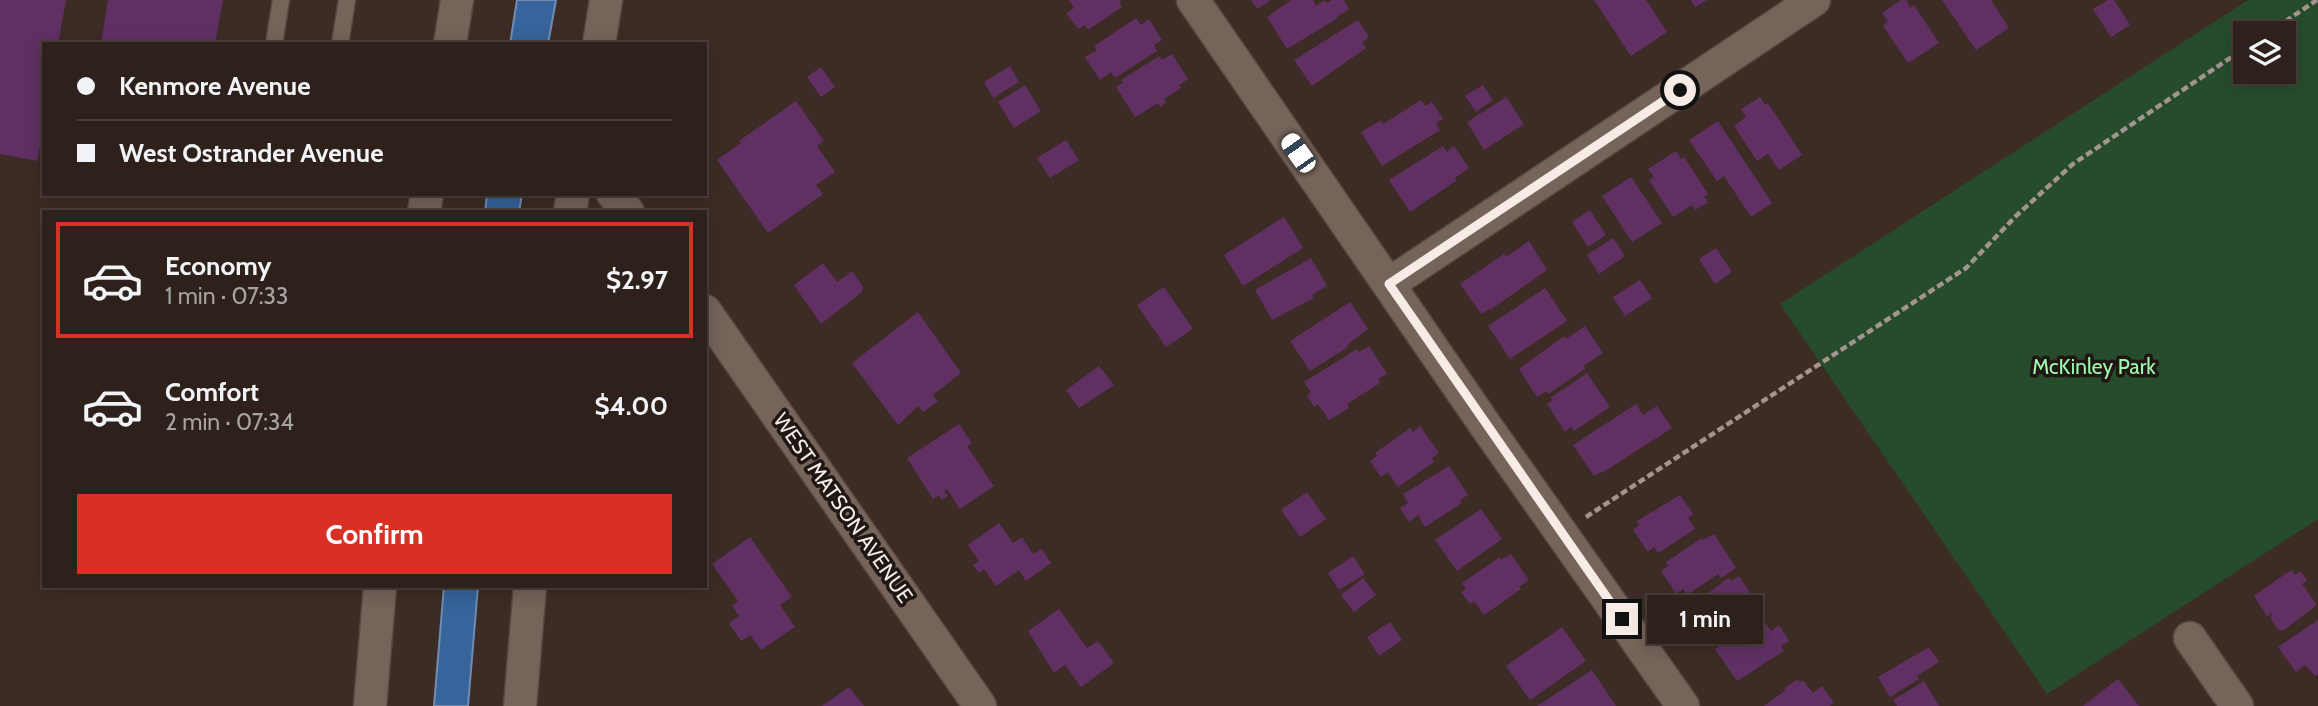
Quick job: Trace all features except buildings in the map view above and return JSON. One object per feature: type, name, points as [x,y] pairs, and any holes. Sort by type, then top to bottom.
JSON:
[{"type":"street","points":[[450,42],[457,0]]},
{"type":"street","points":[[598,42],[606,0]]},
{"type":"street","points":[[1193,0],[1683,706]]},
{"type":"street","points":[[1389,284],[1814,0]]},
{"type":"street","points":[[615,196],[626,210]]},
{"type":"street","name":"WEST MATSON AVENUE","points":[[707,314],[980,706]]},
{"type":"street","points":[[370,706],[380,588]]},
{"type":"street","points":[[520,706],[530,588]]},
{"type":"street","points":[[2190,638],[2237,706]]},
{"type":"lane","points":[[274,42],[281,0]]},
{"type":"lane","points":[[340,42],[347,0]]},
{"type":"path","points":[[2286,21],[2317,0]]},
{"type":"path","points":[[1561,533],[1966,268],[2073,164],[2233,56]]},
{"type":"green space","name":"McKinley Park","points":[[2248,0],[2318,0],[2318,519],[2047,694],[1780,304]]},
{"type":"water","points":[[517,0],[556,0],[548,42],[510,42]]},
{"type":"water","points":[[487,196],[522,196],[519,210],[485,210]]},
{"type":"water","points":[[444,588],[478,588],[468,706],[434,706]]},
{"type":"route","points":[[1622,619],[1389,284],[1680,90]]}]
